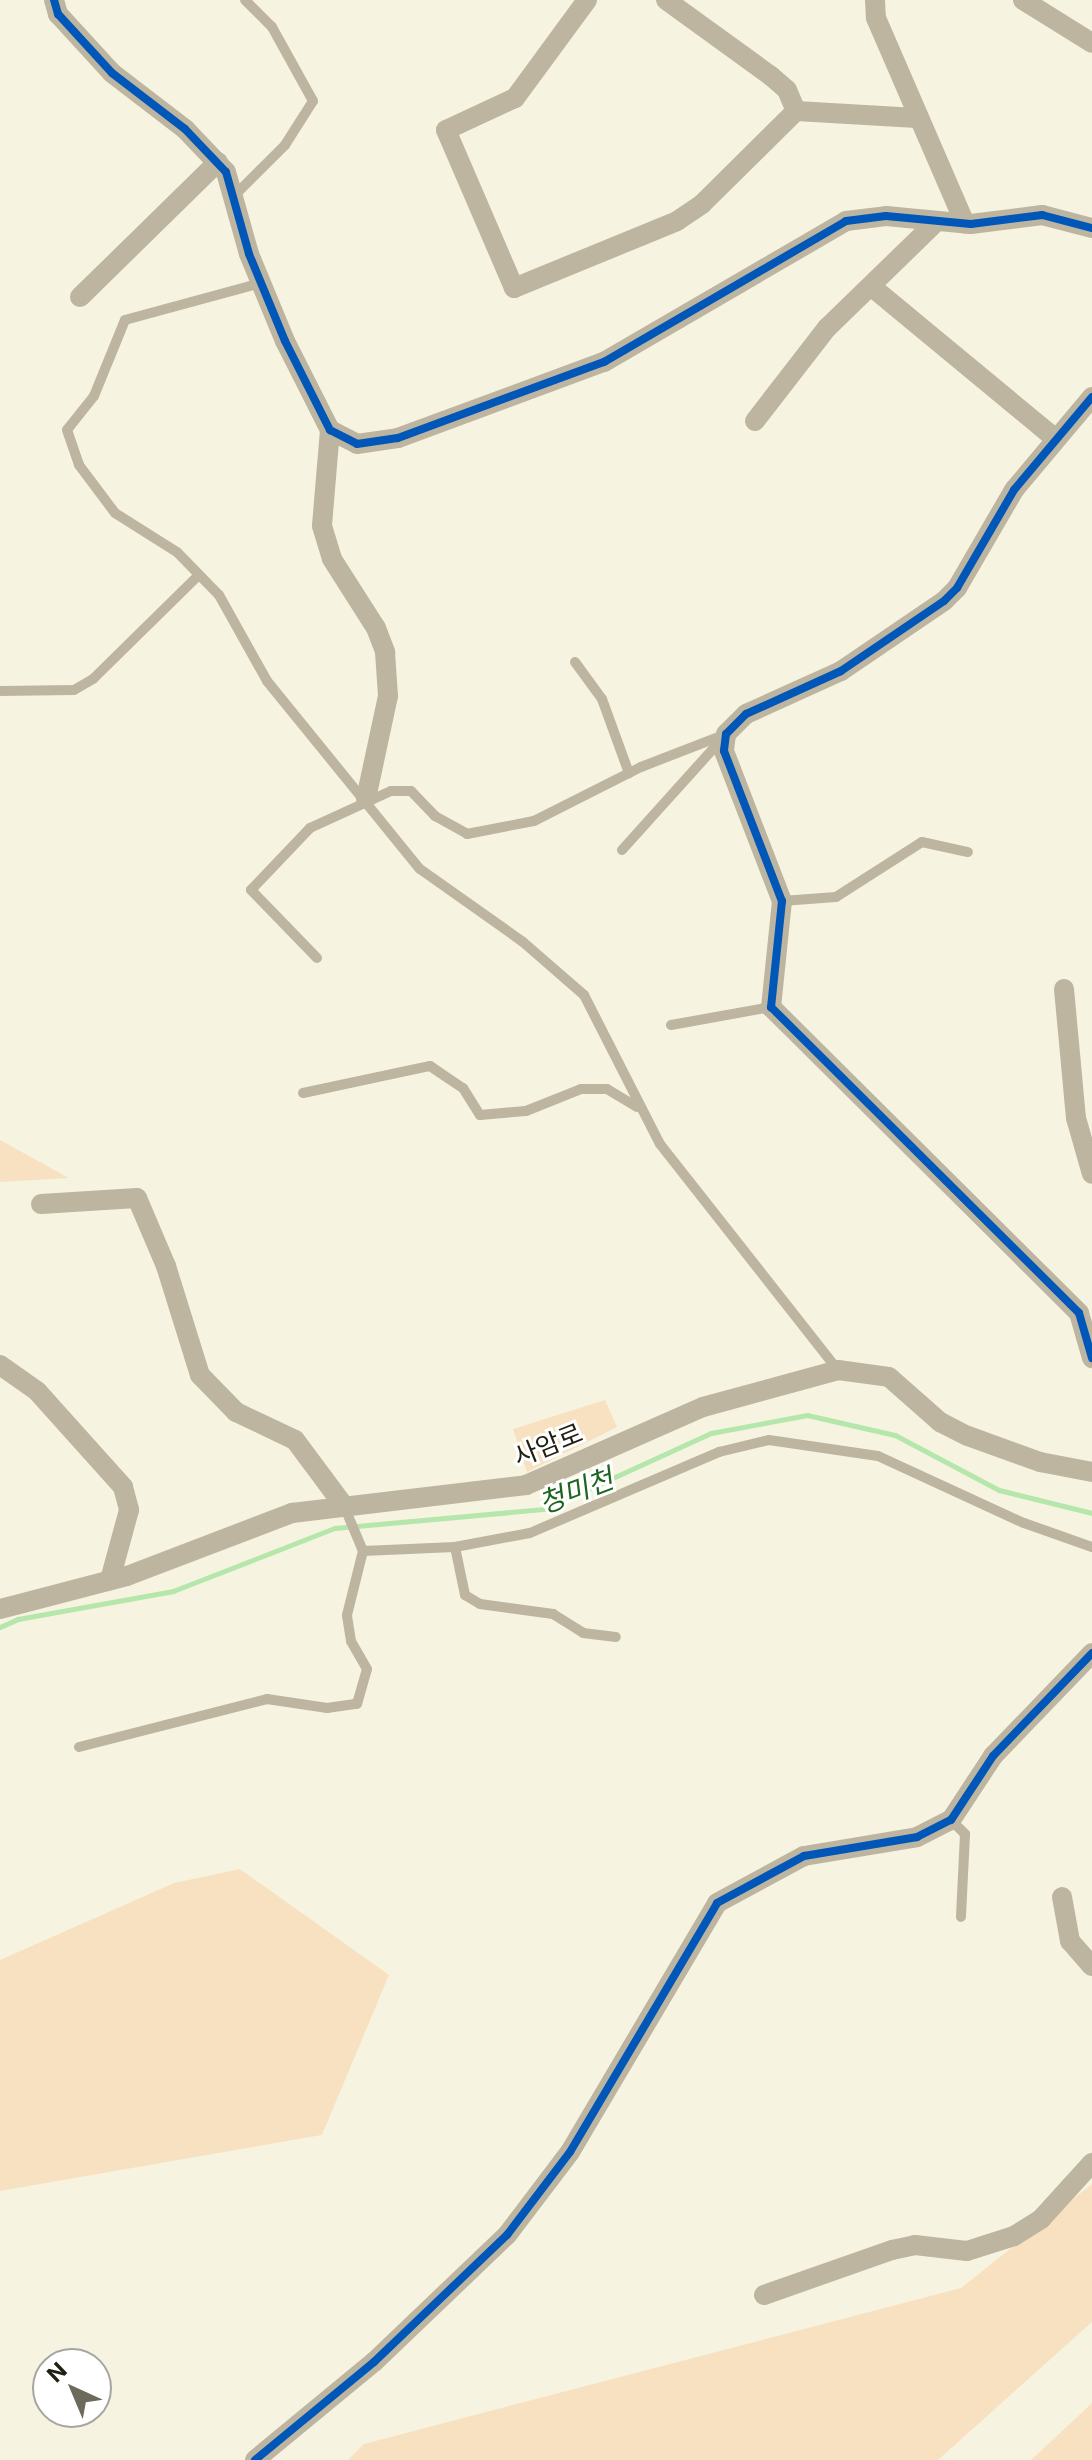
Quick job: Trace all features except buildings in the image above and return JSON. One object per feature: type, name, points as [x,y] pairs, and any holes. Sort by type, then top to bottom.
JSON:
[{"type":"street","points":[[54,0],[58,14],[112,73],[218,162],[233,197],[261,283],[330,430],[322,526],[332,559],[376,628],[385,652],[388,696],[366,799]]},
{"type":"street","points":[[587,0],[515,98],[446,130],[514,288],[677,221],[702,204],[796,111],[917,118]]},
{"type":"street","points":[[666,0],[771,76],[787,90],[796,111]]},
{"type":"street","points":[[875,0],[876,18],[965,224]]},
{"type":"street","points":[[1023,0],[1092,43]]},
{"type":"street","points":[[80,297],[218,162]]},
{"type":"street","points":[[330,430],[357,444],[398,438],[604,362],[846,221],[886,216],[934,224],[965,224],[1042,215],[1092,228]]},
{"type":"street","points":[[755,421],[827,328],[934,224]]},
{"type":"street","points":[[872,287],[1053,437]]},
{"type":"street","points":[[1092,397],[1053,437],[944,601],[841,671],[746,714],[726,734],[724,751],[782,901],[771,1007],[1085,1308],[1092,1358]]},
{"type":"street","points":[[1064,989],[1076,1118],[1092,1174]]},
{"type":"street","points":[[41,1204],[137,1198],[166,1266],[200,1375],[236,1412],[295,1440],[344,1506]]},
{"type":"street","points":[[0,1365],[37,1391],[123,1487],[129,1510],[110,1580]]},
{"type":"street","name":"사암로","points":[[1,1607],[110,1580],[292,1513],[526,1485],[703,1407],[838,1370],[889,1377],[940,1422],[968,1436],[1040,1462],[1092,1472]]},
{"type":"street","points":[[255,2460],[374,2362],[507,2235],[570,2152],[717,1903],[804,1856],[917,1837],[951,1820],[993,1756],[1092,1653]]},
{"type":"street","points":[[1062,1897],[1070,1941],[1092,1966]]},
{"type":"street","points":[[764,2295],[892,2250],[915,2245],[967,2251],[1014,2236],[1041,2219],[1092,2163]]},
{"type":"lane","points":[[233,197],[285,145],[313,101],[272,27],[245,0]]},
{"type":"lane","points":[[261,283],[125,320],[94,396],[67,430],[79,465],[115,513],[177,552],[219,595],[267,681],[420,869],[512,934],[584,995],[606,1030],[637,1107],[660,1144],[838,1370]]},
{"type":"lane","points":[[0,691],[74,690],[93,679],[199,575]]},
{"type":"lane","points":[[575,662],[602,699],[629,773]]},
{"type":"lane","points":[[317,958],[251,890],[310,828],[366,799],[411,791],[435,816],[467,834],[534,821],[629,773],[726,734]]},
{"type":"lane","points":[[622,850],[726,734]]},
{"type":"lane","points":[[782,901],[836,897],[922,842],[968,852]]},
{"type":"lane","points":[[671,1025],[771,1007]]},
{"type":"lane","points":[[303,1093],[430,1066],[463,1088],[480,1115],[526,1111],[581,1089],[607,1089],[637,1107]]},
{"type":"lane","points":[[363,1551],[455,1547],[530,1533],[719,1452],[769,1440],[878,1456],[1024,1523],[1092,1547]]},
{"type":"lane","points":[[79,1747],[267,1699],[327,1708],[357,1704],[367,1669],[351,1641],[347,1615],[363,1551],[344,1506]]},
{"type":"lane","points":[[455,1547],[465,1595],[480,1604],[553,1614],[583,1633],[616,1637]]},
{"type":"lane","points":[[951,1820],[965,1834],[961,1917]]},
{"type":"shaded area","points":[[0,1140],[69,1178],[0,1182]]},
{"type":"shaded area","points":[[605,1400],[617,1427],[527,1472],[513,1429]]},
{"type":"shaded area","points":[[240,1869],[389,1975],[322,2135],[0,2191],[0,1960],[174,1883]]},
{"type":"shaded area","points":[[1092,2184],[1092,2322],[938,2460],[348,2460],[364,2444],[961,2288]]},
{"type":"shaded area","points":[[1092,2403],[1092,2460],[1031,2460]]},
{"type":"waterway","name":"청미천","points":[[0,1627],[18,1619],[173,1591],[335,1528],[545,1509],[711,1433],[807,1415],[895,1435],[999,1490],[1092,1513]]},
{"type":"cycle path","points":[[54,0],[58,14],[112,73],[185,129],[226,172],[249,254],[285,341],[330,430],[357,444],[398,438],[604,362],[846,221],[886,216],[971,224],[1042,215],[1092,228]]},
{"type":"cycle path","points":[[1092,397],[1014,490],[957,588],[944,601],[841,671],[746,714],[726,734],[724,751],[782,901],[771,1007],[1079,1313],[1092,1358]]},
{"type":"cycle path","points":[[255,2460],[374,2362],[507,2235],[570,2152],[717,1903],[804,1856],[917,1837],[951,1820],[993,1756],[1092,1653]]}]
